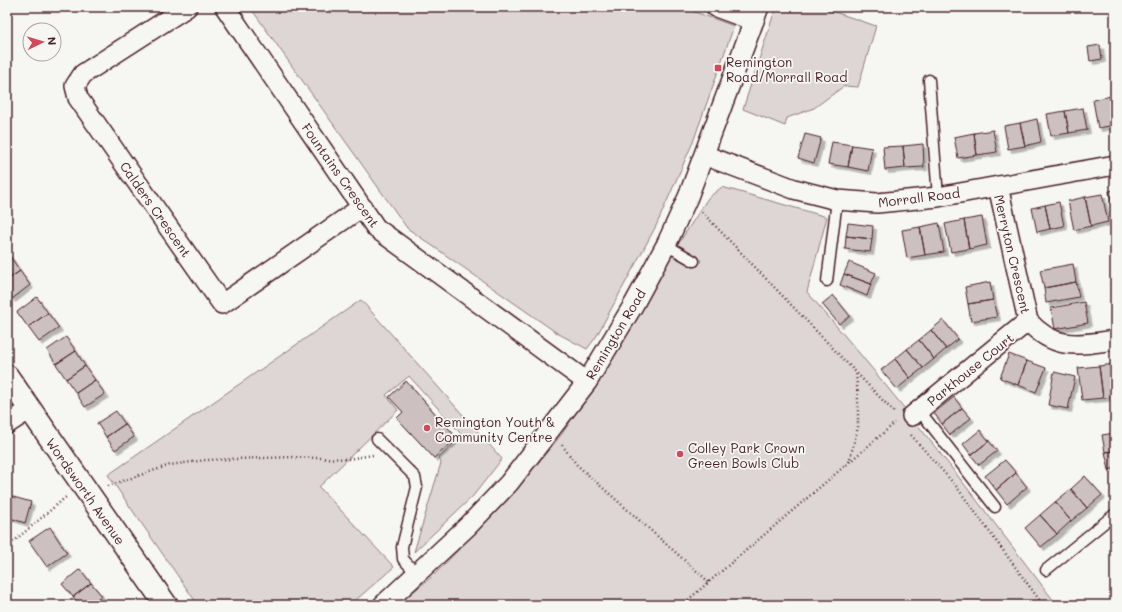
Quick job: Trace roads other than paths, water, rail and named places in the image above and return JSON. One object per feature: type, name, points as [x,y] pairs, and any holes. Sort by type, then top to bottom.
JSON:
[{"type":"street","name":"Calders Crescent","points":[[187,7],[83,74],[75,86],[78,98],[222,304],[362,207]]},
{"type":"street","name":"Fountains Crescent","points":[[225,7],[376,228],[587,382]]},
{"type":"street","points":[[716,7],[756,14]]},
{"type":"street","name":"Remington Road","points":[[383,605],[418,575],[509,483],[587,382],[634,304],[666,245],[688,197],[756,14]]},
{"type":"street","name":"Morrall Road","points":[[704,155],[788,187],[837,200],[877,204],[938,197],[1115,165]]},
{"type":"street","name":"Merryton Crescent","points":[[998,186],[1028,321],[1039,334],[1059,344],[1085,344],[1115,340]]},
{"type":"street","name":"Parkhouse Court","points":[[910,420],[1028,321]]},
{"type":"street","name":"Wordsworth Avenue","points":[[7,376],[166,605]]},
{"type":"street","points":[[7,424],[30,409]]},
{"type":"lane","points":[[929,80],[938,197]]},
{"type":"lane","points":[[828,280],[837,200]]},
{"type":"lane","points":[[666,245],[694,261]]},
{"type":"lane","points":[[910,420],[995,507]]},
{"type":"lane","points":[[377,439],[415,477],[417,488],[402,547],[403,559],[418,575]]},
{"type":"lane","points":[[1046,570],[1115,514]]},
{"type":"place","name":"Remington Road/Morrall Road","points":[[718,68]]},
{"type":"place","name":"Remington Youth & Community Centre","points":[[427,428]]},
{"type":"place","name":"Colley Park Crown Green Bowls Club","points":[[680,454]]}]
